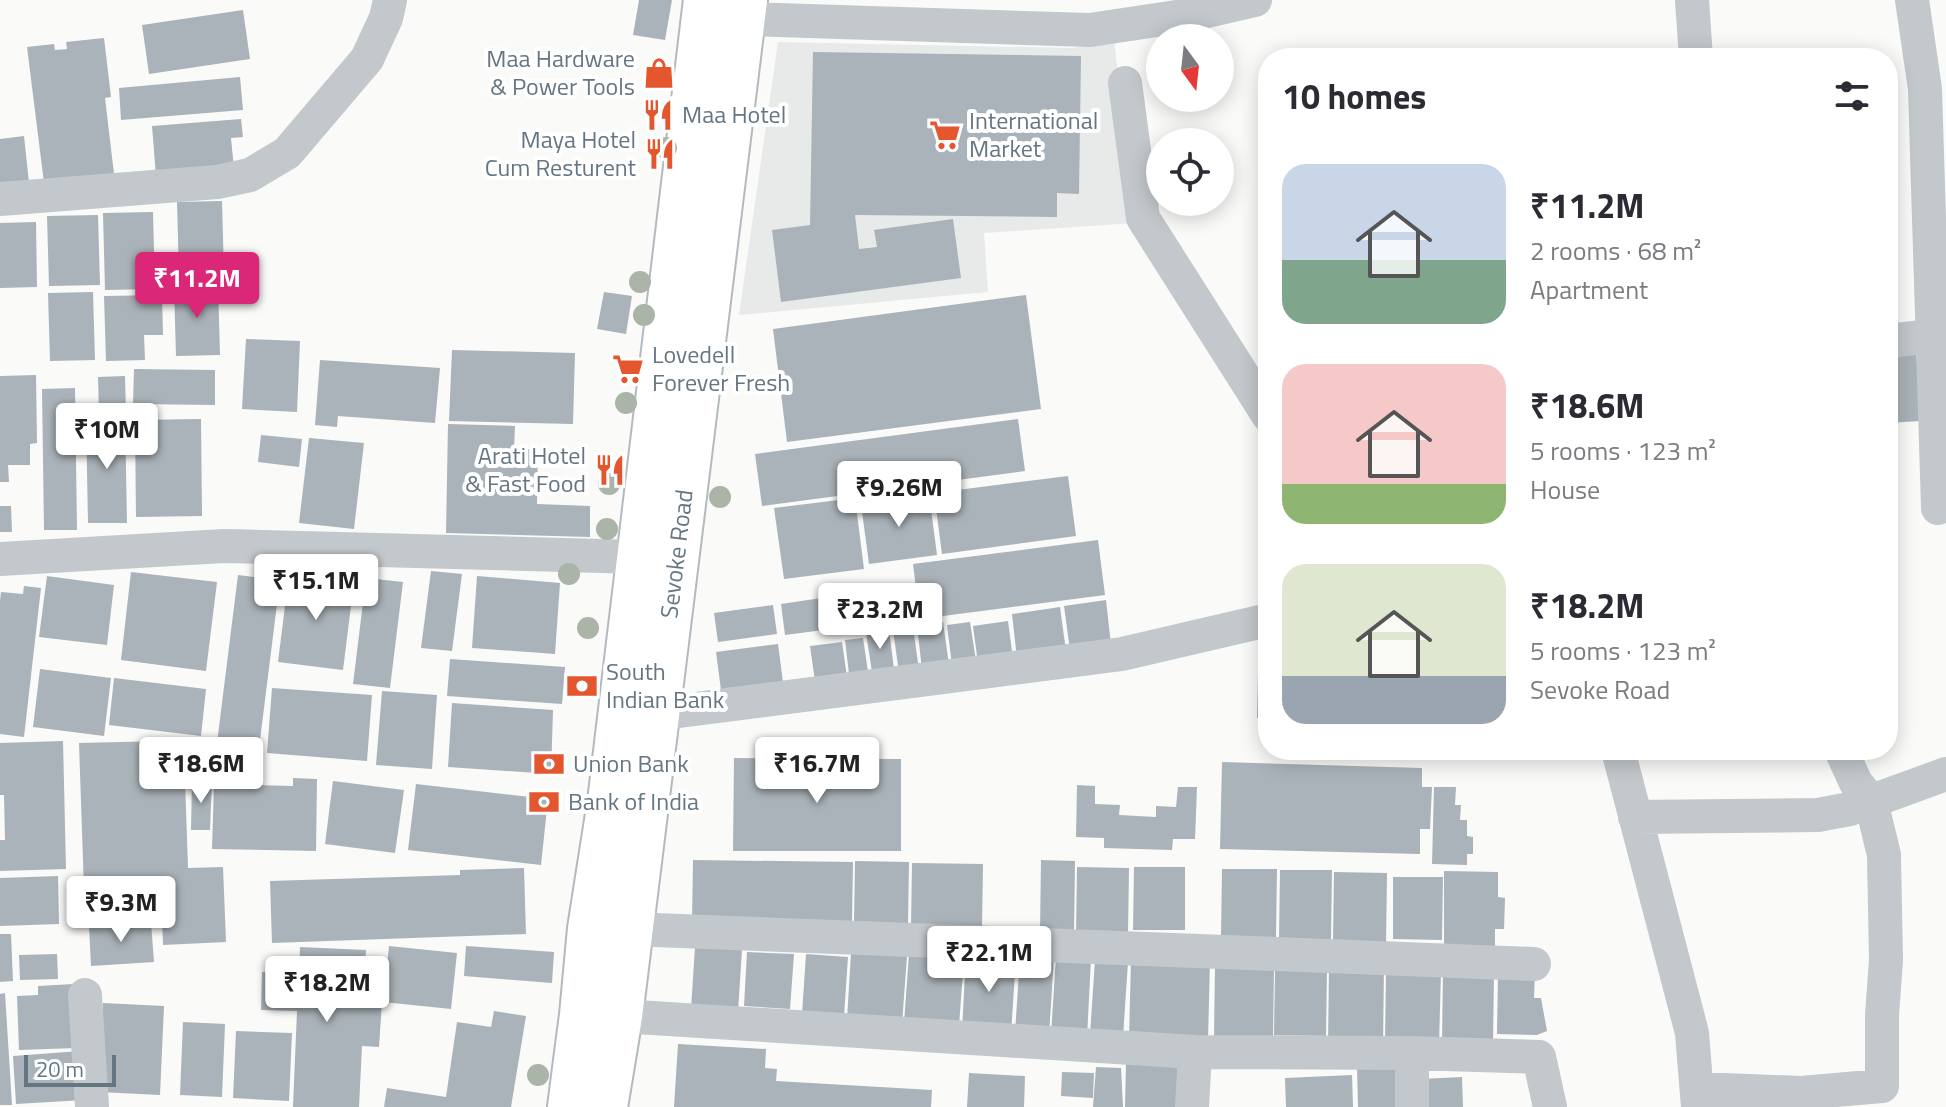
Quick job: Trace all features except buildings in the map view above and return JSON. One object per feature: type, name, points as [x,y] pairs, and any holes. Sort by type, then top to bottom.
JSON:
[{"type":"main road","name":"Sevoke Road","points":[[570,1107],[590,929],[610,802],[658,558],[731,6]]},
{"type":"main road","name":"Sevoke Road","points":[[605,1107],[620,1016],[656,714],[658,558]]},
{"type":"street","points":[[0,199],[217,182],[250,175],[287,153],[367,59],[386,18],[390,0]]},
{"type":"street","points":[[731,6],[1090,30],[1175,18],[1255,0]]},
{"type":"street","points":[[1692,0],[1695,48]]},
{"type":"street","points":[[1912,0],[1935,89],[1931,336],[1938,508]]},
{"type":"street","points":[[1125,83],[1143,218],[1258,399]]},
{"type":"street","points":[[1898,340],[1931,336]]},
{"type":"street","points":[[0,559],[224,546],[658,558]]},
{"type":"street","points":[[656,714],[1122,654],[1258,622]]},
{"type":"street","points":[[1621,760],[1692,1033],[1698,1098],[1803,1100],[1882,1086],[1886,878],[1882,844],[1871,801],[1856,783],[1846,760]]},
{"type":"street","points":[[1635,817],[1818,815],[1850,809],[1946,774]]},
{"type":"street","points":[[629,929],[1534,964]]},
{"type":"street","points":[[85,995],[92,1107]]},
{"type":"street","points":[[620,1016],[1195,1052],[1539,1057],[1550,1107]]},
{"type":"street","points":[[1192,1107],[1195,1052]]},
{"type":"street","points":[[1412,1053],[1412,1107]]},
{"type":"shaded area","name":"International Market","points":[[1114,40],[1135,223],[984,233],[988,292],[739,315],[778,42],[1073,48]]},
{"type":"place","name":"Maa Hardware & Power Tools","points":[[659,73]]},
{"type":"place","name":"Maa Hotel","points":[[658,115]]},
{"type":"place","name":"International Market","points":[[945,135]]},
{"type":"place","name":"Maya Hotel Cum Resturent","points":[[660,154]]},
{"type":"place","name":"Lovedell Forever Fresh","points":[[628,369]]},
{"type":"place","name":"Arati Hotel & Fast Food","points":[[610,470]]},
{"type":"place","name":"South Indian Bank","points":[[582,686]]},
{"type":"place","name":"Union Bank","points":[[549,764]]},
{"type":"place","name":"Bank of India","points":[[544,802]]}]
